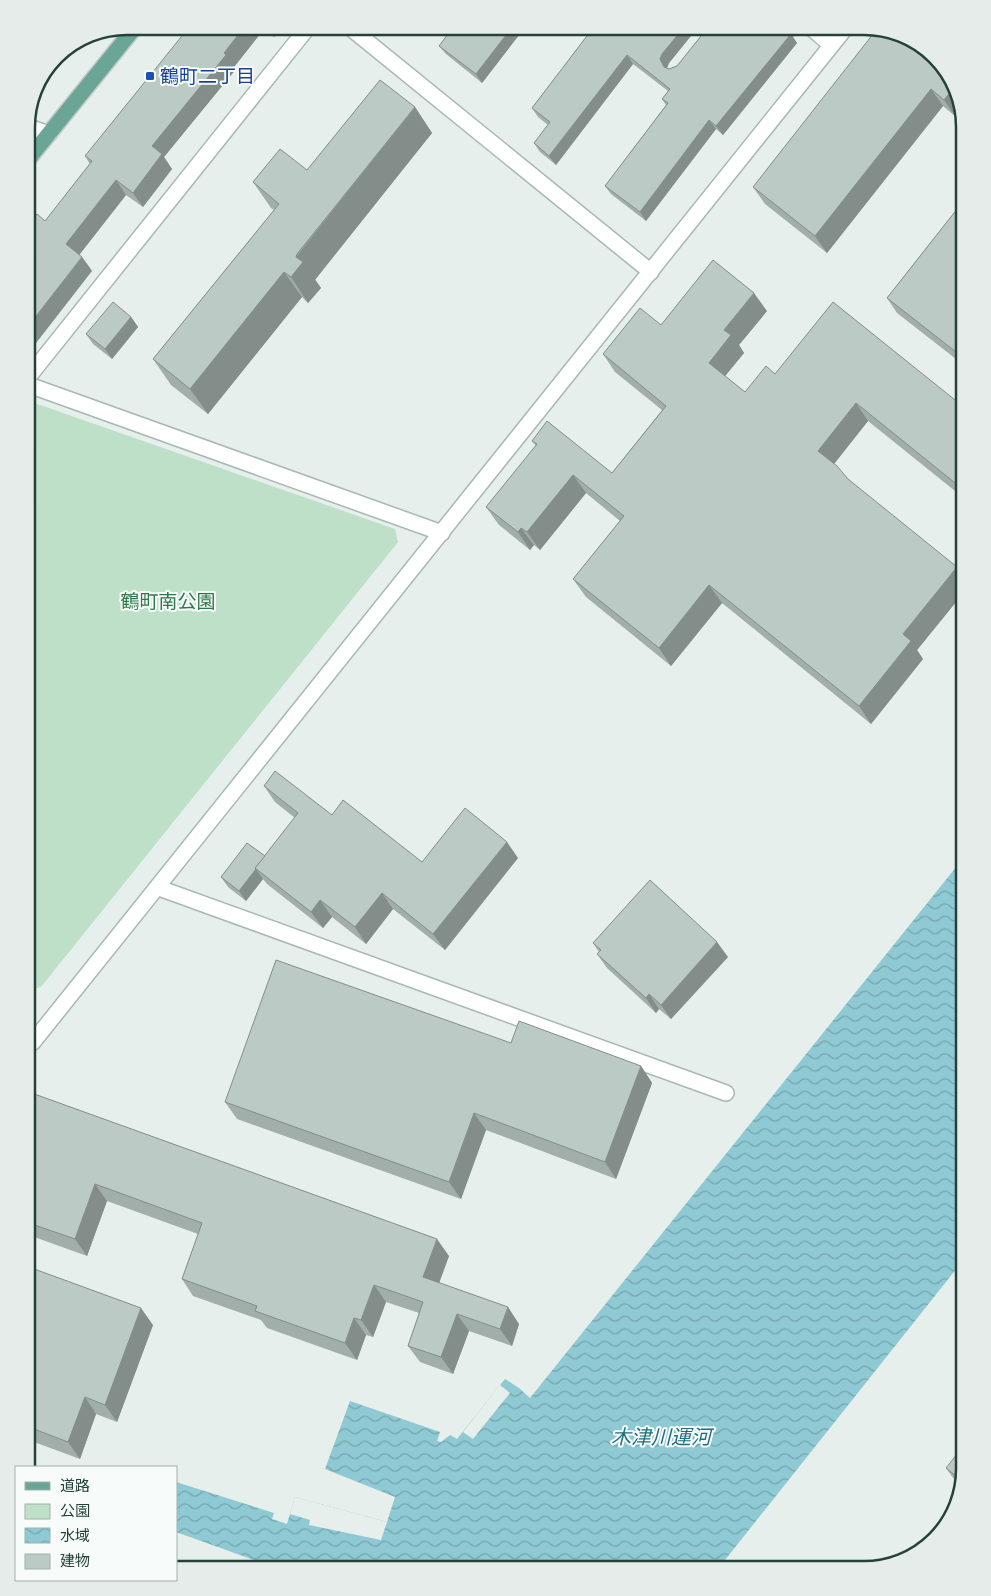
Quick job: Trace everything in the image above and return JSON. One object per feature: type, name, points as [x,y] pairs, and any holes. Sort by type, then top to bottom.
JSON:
[{"type":"main road","points":[[35,151],[129,35]]},
{"type":"street","points":[[35,369],[302,35]]},
{"type":"street","points":[[359,35],[651,272]]},
{"type":"street","points":[[820,35],[832,45]]},
{"type":"street","points":[[35,1035],[159,888],[840,35]]},
{"type":"street","points":[[35,129],[49,134]]},
{"type":"street","points":[[35,387],[442,533]]},
{"type":"street","points":[[159,888],[726,1093]]},
{"type":"green space","name":"鶴町南公園","points":[[35,403],[395,529],[398,542],[41,987],[35,989]]},
{"type":"water","name":"木津川運河","points":[[956,867],[956,1269],[724,1561],[257,1561],[178,1533],[178,1483],[274,1513],[272,1519],[287,1524],[295,1497],[387,1522],[395,1497],[325,1469],[350,1401],[440,1432],[437,1441],[441,1442],[450,1435],[457,1439],[505,1379],[530,1398]]},
{"type":"pier","points":[[500,1385],[510,1393],[473,1439],[463,1432]]},
{"type":"pier","points":[[295,1497],[387,1522],[381,1540],[309,1525],[310,1520],[290,1514]]},
{"type":"building","points":[[183,35],[238,35],[224,53],[226,55],[152,146],[162,154],[133,193],[116,180],[66,244],[82,257],[35,317],[35,217],[37,214],[45,221],[92,161],[85,156]]},
{"type":"building","points":[[447,35],[506,35],[476,74],[439,46]]},
{"type":"building","points":[[588,35],[678,35],[660,59],[664,67],[669,69],[677,66],[702,35],[790,35],[716,126],[709,120],[640,212],[605,186],[668,103],[662,99],[670,89],[627,55],[549,156],[534,143],[550,122],[532,108]]},
{"type":"building","points":[[872,35],[905,44],[933,66],[947,86],[949,93],[944,100],[931,89],[815,236],[753,187]]},
{"type":"building","points":[[380,80],[415,107],[297,254],[296,257],[303,262],[291,277],[284,272],[190,389],[153,359],[279,204],[253,182],[280,149],[307,170]]},
{"type":"building","points":[[956,210],[956,352],[887,298]]},
{"type":"building","points":[[713,260],[754,293],[724,330],[731,335],[709,363],[745,392],[766,366],[775,374],[833,302],[956,401],[956,484],[856,403],[818,451],[837,466],[848,479],[956,566],[903,634],[911,641],[859,706],[709,585],[659,648],[573,579],[624,516],[573,475],[527,532],[521,528],[518,532],[486,507],[537,444],[532,441],[547,421],[612,473],[666,406],[603,354],[640,308],[661,325]]},
{"type":"building","points":[[113,302],[131,317],[105,349],[86,334]]},
{"type":"building","points":[[275,771],[332,815],[343,800],[422,862],[465,808],[507,842],[433,934],[382,893],[355,927],[320,900],[311,912],[255,868],[298,813],[264,786]]},
{"type":"building","points":[[247,843],[265,856],[239,891],[221,877]]},
{"type":"building","points":[[650,880],[717,942],[661,1005],[649,994],[646,998],[597,954],[601,950],[593,943]]},
{"type":"building","points":[[276,960],[511,1043],[519,1021],[641,1066],[605,1162],[474,1113],[449,1182],[225,1102]]},
{"type":"building","points":[[35,1094],[437,1239],[423,1277],[508,1307],[500,1329],[457,1314],[441,1357],[408,1346],[423,1302],[374,1285],[361,1320],[354,1318],[345,1343],[255,1311],[257,1306],[182,1279],[202,1223],[95,1184],[75,1239],[35,1225]]},
{"type":"building","points":[[35,1269],[141,1308],[105,1405],[85,1397],[68,1442],[35,1429]]},
{"type":"building","points":[[956,1455],[956,1476],[946,1468]]},
{"type":"place","name":"鶴町二丁目","points":[[150,76]]}]
